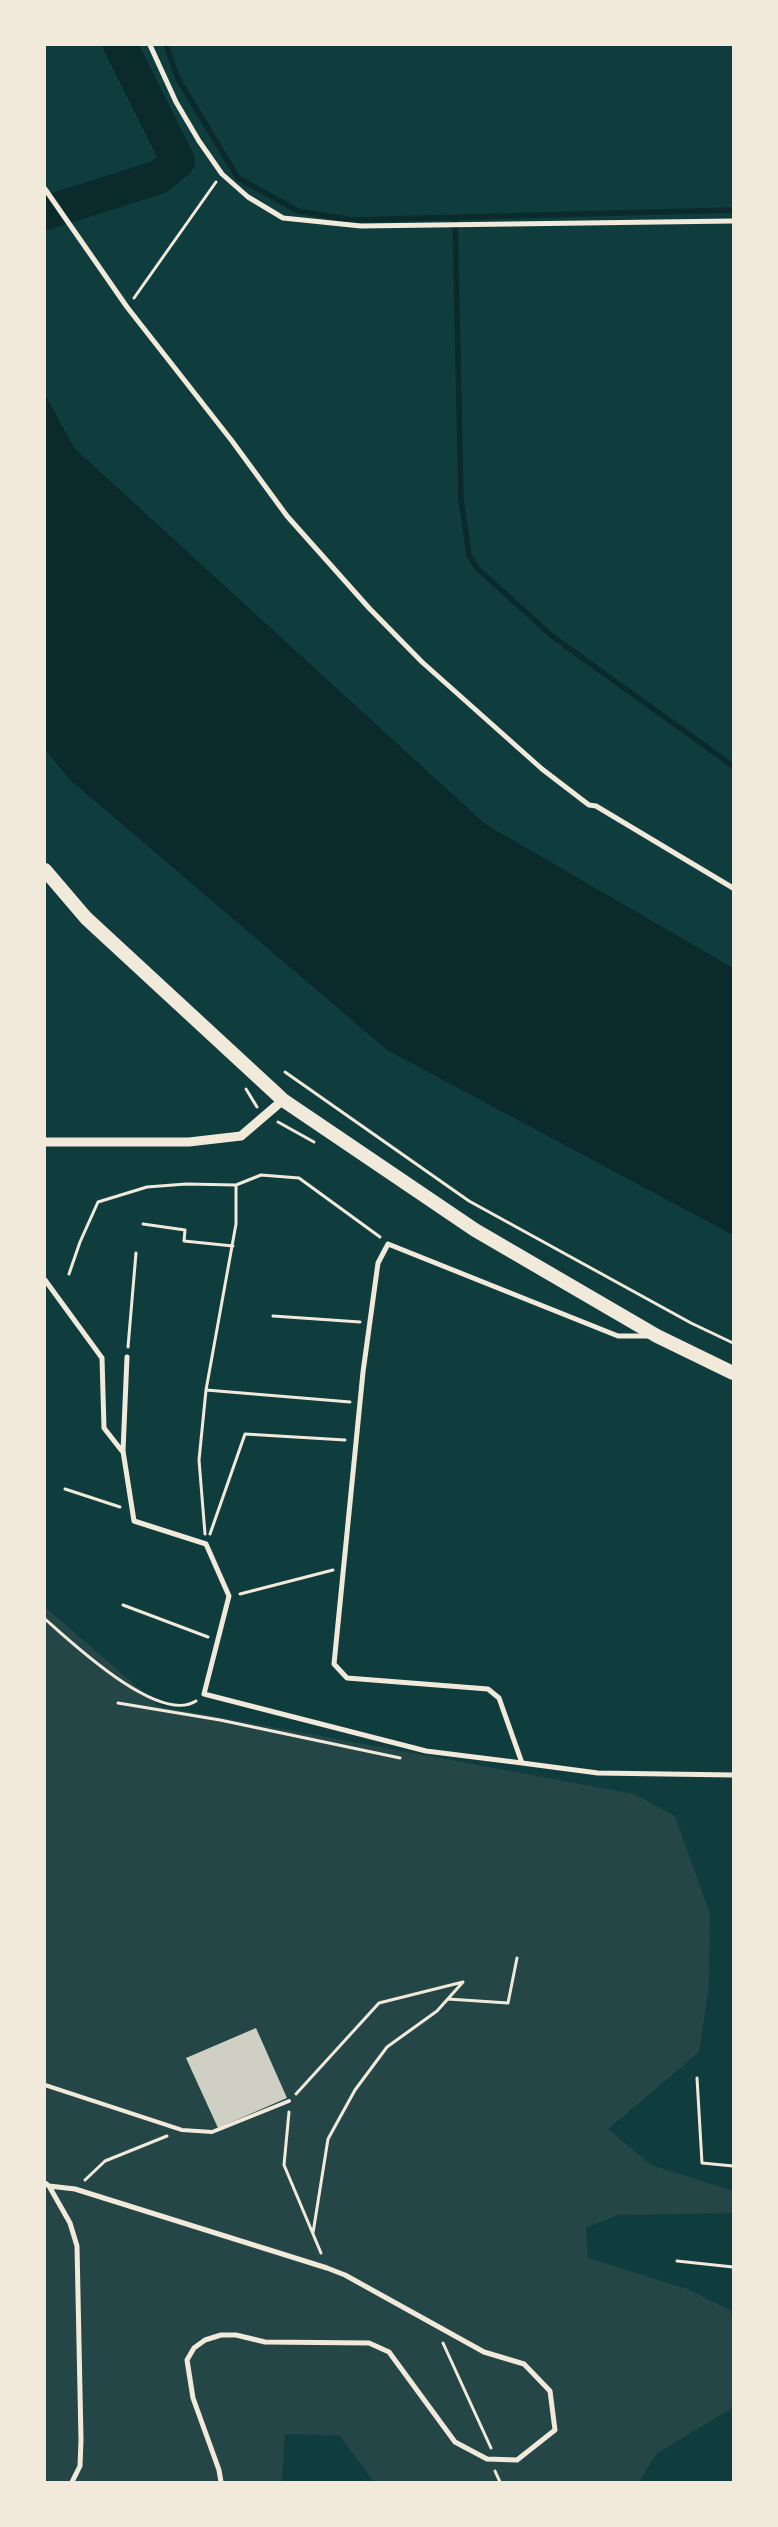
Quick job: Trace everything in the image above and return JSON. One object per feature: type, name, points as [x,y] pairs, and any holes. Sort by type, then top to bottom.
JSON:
[{"type":"highway","points":[[45,870],[86,918],[283,1100],[475,1230],[657,1336],[733,1373]]},
{"type":"street","points":[[150,45],[176,102],[199,141],[222,174],[248,197],[284,218],[361,226],[733,221]]},
{"type":"street","points":[[45,190],[127,307],[232,441],[287,516],[369,608],[422,662],[542,769],[589,805],[596,806],[733,888]]},
{"type":"street","points":[[45,1142],[189,1142],[241,1136],[283,1100]]},
{"type":"street","points":[[522,1763],[499,1698],[488,1689],[347,1678],[334,1664],[360,1403],[378,1263],[388,1244],[618,1336],[657,1336]]},
{"type":"street","points":[[45,1280],[102,1358],[104,1428],[123,1451]]},
{"type":"street","points":[[127,1357],[123,1451],[134,1522],[206,1544],[229,1596],[204,1694],[426,1751],[598,1773],[733,1775]]},
{"type":"street","points":[[47,2184],[75,2189],[345,2275],[484,2352],[524,2364],[550,2391],[555,2430],[517,2460],[487,2459],[455,2442],[389,2352],[369,2343],[265,2342],[236,2335],[221,2335],[205,2340],[194,2348],[186,2360],[193,2398],[219,2470],[220,2482]]},
{"type":"street","points":[[47,2184],[70,2223],[76,2246],[81,2440],[80,2466],[72,2482]]},
{"type":"lane","points":[[45,2085],[182,2130],[212,2132],[289,2101]]},
{"type":"path","points":[[127,307],[222,174]]},
{"type":"path","points":[[285,1072],[470,1201],[690,1323],[733,1343]]},
{"type":"path","points":[[69,1274],[80,1242],[98,1202],[147,1187],[186,1184],[236,1186],[261,1175],[299,1178],[388,1244]]},
{"type":"path","points":[[206,1544],[199,1460],[206,1390],[236,1224],[236,1186]]},
{"type":"path","points":[[142,1224],[185,1230],[184,1241],[232,1246]]},
{"type":"path","points":[[127,1357],[136,1253]]},
{"type":"path","points":[[273,1316],[371,1323]]},
{"type":"path","points":[[206,1390],[360,1403]]},
{"type":"path","points":[[206,1544],[245,1434],[356,1441]]},
{"type":"path","points":[[65,1489],[132,1511]]},
{"type":"path","points":[[229,1596],[344,1568]]},
{"type":"path","points":[[123,1605],[218,1641]]},
{"type":"path","points":[[45,1619],[99,1666],[145,1697],[177,1706],[193,1703],[204,1694]]},
{"type":"path","points":[[118,1703],[220,1720],[406,1759]]},
{"type":"path","points":[[448,1999],[508,2003],[517,1958]]},
{"type":"path","points":[[312,2233],[328,2139],[355,2090],[388,2047],[437,2011],[463,1982],[379,2003],[289,2101],[284,2165],[312,2233],[327,2268]]},
{"type":"path","points":[[697,2078],[702,2163],[733,2166]]},
{"type":"path","points":[[75,2189],[105,2161],[182,2130]]},
{"type":"path","points":[[677,2261],[733,2267]]},
{"type":"path","points":[[433,2323],[496,2459]]},
{"type":"shaded area","points":[[45,394],[74,448],[485,824],[733,968],[733,1235],[387,1050],[69,779],[45,749]]},
{"type":"shaded area","points":[[45,1607],[159,1706],[634,1794],[675,1816],[710,1914],[709,1985],[699,2052],[608,2129],[651,2165],[733,2191],[733,2213],[618,2215],[586,2228],[588,2258],[687,2289],[730,2310],[733,2321],[733,2401],[731,2409],[657,2453],[639,2482],[374,2482],[340,2436],[285,2434],[282,2482],[45,2482]]},
{"type":"building","points":[[256,2028],[287,2098],[218,2128],[186,2058]]},
{"type":"waterway","points":[[45,213],[159,177],[178,161],[120,45]]},
{"type":"waterway","points":[[166,45],[178,79],[238,178],[298,211],[352,220],[733,210]]},
{"type":"waterway","points":[[455,218],[461,499],[469,555],[477,568],[552,636],[733,766]]}]
